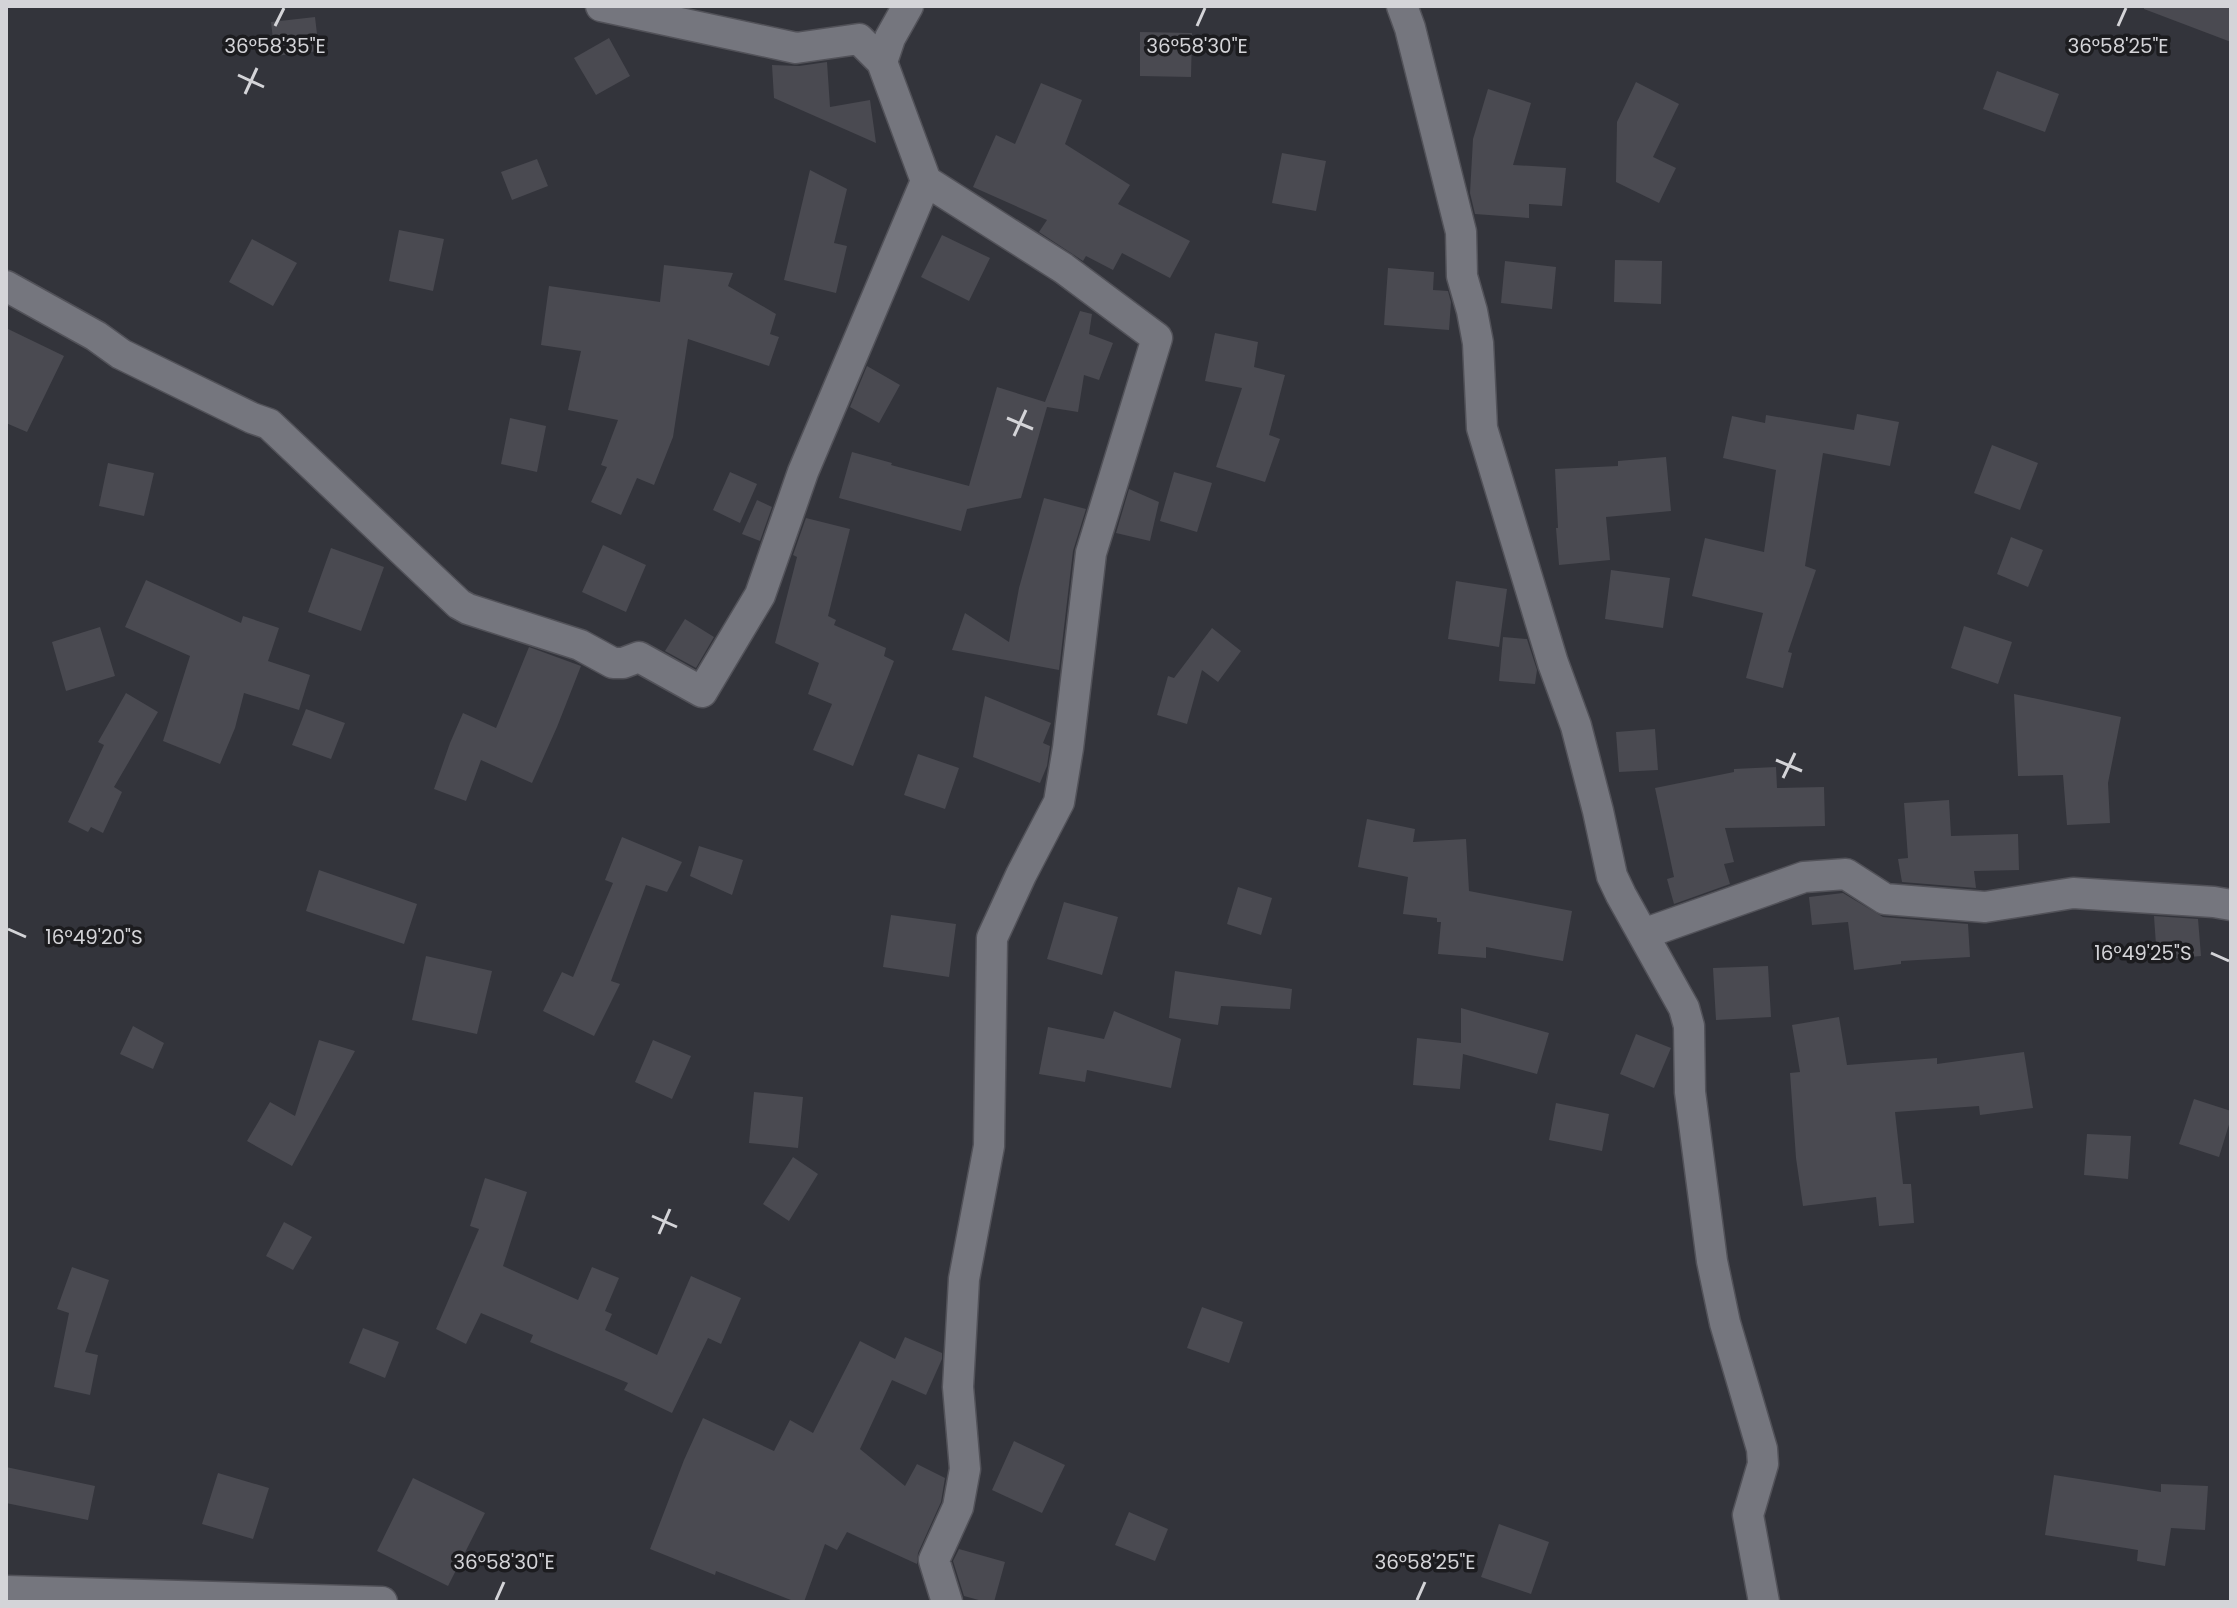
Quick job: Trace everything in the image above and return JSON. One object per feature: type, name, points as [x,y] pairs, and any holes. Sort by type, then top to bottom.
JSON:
[{"type":"street","points":[[601,6],[796,48],[859,39],[882,62],[926,181],[1063,268],[1157,338],[1091,553],[1059,802],[992,938],[989,1146],[964,1279],[958,1387],[965,1469],[958,1507],[934,1560],[947,1602]]},
{"type":"street","points":[[882,62],[890,38],[908,6]]},
{"type":"street","points":[[1402,6],[1461,232],[1462,276],[1478,343],[1482,428],[1553,663],[1576,726],[1612,876],[1684,1008],[1689,1026],[1690,1092],[1712,1261],[1725,1323],[1762,1449],[1763,1464],[1748,1515],[1764,1602]]},
{"type":"street","points":[[6,286],[96,336],[121,354],[269,424],[459,604],[580,645],[613,663],[639,657],[702,692],[760,595],[803,472],[926,181]]},
{"type":"street","points":[[1643,934],[1804,877],[1846,874],[1885,899],[1985,907],[2073,893],[2231,905]]},
{"type":"street","points":[[6,1591],[382,1602]]},
{"type":"building","points":[[2144,6],[2231,6],[2231,42],[2144,9]]},
{"type":"building","points":[[315,17],[319,51],[275,56],[271,22]]},
{"type":"building","points":[[1140,32],[1192,33],[1191,77],[1140,76]]},
{"type":"building","points":[[609,38],[630,76],[596,95],[574,58]]},
{"type":"building","points":[[827,62],[830,107],[870,100],[876,143],[774,98],[772,65],[799,66]]},
{"type":"building","points":[[1997,71],[2059,94],[2045,132],[1983,109]]},
{"type":"building","points":[[1636,82],[1679,104],[1653,157],[1676,168],[1659,203],[1616,182],[1617,122]]},
{"type":"building","points":[[1041,83],[1082,100],[1065,144],[1130,185],[1118,204],[1190,241],[1170,278],[1122,253],[1113,270],[1086,256],[1083,261],[1039,232],[1047,220],[973,187],[996,135],[1015,144]]},
{"type":"building","points":[[1488,89],[1531,103],[1513,165],[1566,168],[1562,206],[1529,204],[1529,218],[1475,214],[1470,193],[1473,139]]},
{"type":"building","points":[[1282,153],[1326,161],[1316,211],[1272,203]]},
{"type":"building","points":[[537,159],[548,186],[512,200],[501,172]]},
{"type":"building","points":[[810,170],[847,189],[834,243],[847,246],[836,293],[784,280]]},
{"type":"building","points":[[399,230],[444,239],[433,291],[389,281]]},
{"type":"building","points":[[942,235],[990,258],[969,301],[921,277]]},
{"type":"building","points":[[252,239],[297,263],[273,306],[229,282]]},
{"type":"building","points":[[1615,260],[1662,261],[1661,304],[1614,302]]},
{"type":"building","points":[[1505,261],[1556,267],[1552,309],[1501,303]]},
{"type":"building","points":[[664,265],[733,273],[728,286],[776,314],[770,334],[779,337],[769,366],[688,339],[673,437],[654,485],[637,478],[621,515],[591,502],[607,467],[601,465],[618,420],[568,410],[581,351],[541,345],[549,286],[660,302]]},
{"type":"building","points":[[1388,268],[1434,272],[1433,290],[1448,291],[1451,302],[1449,330],[1384,325]]},
{"type":"building","points":[[1080,311],[1092,314],[1089,334],[1113,343],[1099,380],[1084,375],[1078,412],[1047,407],[1021,498],[967,509],[961,531],[839,498],[852,452],[969,486],[997,387],[1045,402]]},
{"type":"building","points":[[6,328],[64,356],[27,432],[6,423]]},
{"type":"building","points":[[1215,333],[1258,342],[1254,367],[1285,375],[1269,435],[1280,439],[1265,482],[1216,467],[1242,388],[1205,381]]},
{"type":"building","points":[[867,366],[900,385],[879,423],[850,407]]},
{"type":"building","points":[[1857,414],[1899,422],[1890,466],[1823,453],[1805,566],[1816,570],[1788,652],[1792,653],[1783,688],[1746,678],[1763,613],[1692,596],[1705,538],[1764,552],[1776,470],[1723,458],[1732,416],[1765,423],[1766,415],[1854,430]]},
{"type":"building","points":[[510,418],[546,426],[537,472],[501,464]]},
{"type":"building","points":[[1992,445],[2038,463],[2020,510],[1974,493]]},
{"type":"building","points":[[1666,457],[1671,511],[1606,517],[1610,560],[1559,565],[1555,469],[1618,466],[1618,461]]},
{"type":"building","points":[[108,463],[154,473],[144,516],[99,506]]},
{"type":"building","points":[[730,472],[757,484],[740,523],[713,510]]},
{"type":"building","points":[[1174,472],[1212,483],[1197,532],[1160,521]]},
{"type":"building","points":[[1129,489],[1159,502],[1150,541],[1116,533]]},
{"type":"building","points":[[1044,498],[1086,509],[1073,551],[1059,670],[952,650],[965,613],[1009,642],[1019,588]]},
{"type":"building","points":[[757,500],[772,507],[760,541],[742,534]]},
{"type":"building","points":[[806,518],[850,529],[828,616],[836,620],[834,625],[886,648],[884,656],[894,661],[853,766],[813,750],[832,704],[808,694],[819,663],[775,643],[797,557],[793,555]]},
{"type":"building","points":[[2011,537],[2043,550],[2028,587],[1997,574]]},
{"type":"building","points":[[603,545],[646,565],[626,612],[582,592]]},
{"type":"building","points":[[331,548],[384,567],[361,631],[308,612]]},
{"type":"building","points":[[1611,570],[1670,578],[1663,628],[1605,619]]},
{"type":"building","points":[[146,580],[241,623],[243,616],[279,628],[268,661],[310,675],[299,710],[244,693],[235,728],[220,764],[163,741],[190,656],[125,627]]},
{"type":"building","points":[[1456,581],[1507,589],[1499,647],[1448,639]]},
{"type":"building","points":[[685,619],[714,637],[696,668],[665,651]]},
{"type":"building","points":[[1964,626],[2012,642],[1998,684],[1951,668]]},
{"type":"building","points":[[100,627],[115,676],[66,691],[52,642]]},
{"type":"building","points":[[1212,628],[1241,651],[1218,682],[1202,670],[1187,724],[1157,715],[1168,676],[1174,678]]},
{"type":"building","points":[[1503,637],[1527,639],[1537,670],[1535,684],[1499,681]]},
{"type":"building","points":[[529,647],[581,666],[532,783],[481,760],[466,801],[434,789],[463,713],[496,728]]},
{"type":"building","points":[[126,693],[158,712],[114,787],[122,792],[103,833],[91,827],[88,832],[68,822],[104,745],[98,742]]},
{"type":"building","points":[[2014,694],[2121,717],[2108,783],[2110,823],[2067,825],[2063,775],[2018,776]]},
{"type":"building","points":[[985,696],[1051,723],[1043,743],[1050,746],[1040,783],[973,757]]},
{"type":"building","points":[[306,709],[345,723],[331,759],[292,745]]},
{"type":"building","points":[[1655,729],[1658,770],[1619,772],[1616,732]]},
{"type":"building","points":[[918,754],[959,768],[945,809],[904,795]]},
{"type":"building","points":[[1776,767],[1777,788],[1824,787],[1825,826],[1725,828],[1734,862],[1724,864],[1730,884],[1674,904],[1667,879],[1674,877],[1655,788],[1734,772],[1734,769]]},
{"type":"building","points":[[1949,800],[1951,836],[2018,834],[2019,870],[1974,871],[1976,888],[1902,882],[1898,859],[1908,858],[1904,803]]},
{"type":"building","points":[[1367,819],[1415,829],[1413,842],[1466,839],[1469,891],[1572,911],[1563,961],[1486,947],[1486,958],[1438,954],[1441,922],[1437,922],[1437,918],[1403,914],[1408,877],[1358,867]]},
{"type":"building","points":[[622,837],[682,862],[667,892],[646,885],[611,981],[620,984],[594,1036],[543,1011],[562,972],[573,977],[613,883],[605,880]]},
{"type":"building","points":[[699,846],[743,860],[732,895],[690,876]]},
{"type":"building","points":[[319,870],[417,904],[404,944],[306,911]]},
{"type":"building","points":[[1238,887],[1272,898],[1261,935],[1227,924]]},
{"type":"building","points":[[1843,893],[1883,917],[1968,924],[1970,957],[1901,961],[1901,964],[1854,970],[1848,922],[1812,925],[1809,897]]},
{"type":"building","points":[[1064,902],[1118,917],[1102,975],[1047,959]]},
{"type":"building","points":[[891,915],[956,924],[949,977],[883,967]]},
{"type":"building","points":[[2154,916],[2198,919],[2201,956],[2157,960]]},
{"type":"building","points":[[426,956],[492,971],[477,1034],[412,1020]]},
{"type":"building","points":[[1768,966],[1771,1017],[1716,1020],[1713,968]]},
{"type":"building","points":[[1175,971],[1292,989],[1290,1009],[1221,1006],[1218,1025],[1169,1018]]},
{"type":"building","points":[[1461,1008],[1549,1033],[1537,1074],[1463,1054],[1460,1089],[1413,1085],[1417,1038],[1461,1043]]},
{"type":"building","points":[[1114,1011],[1181,1039],[1171,1088],[1087,1070],[1085,1082],[1039,1074],[1048,1027],[1104,1039]]},
{"type":"building","points":[[1839,1017],[1847,1065],[1937,1058],[1937,1064],[2024,1052],[2033,1108],[1980,1115],[1979,1106],[1895,1112],[1903,1184],[1911,1184],[1914,1223],[1879,1226],[1876,1197],[1803,1206],[1790,1073],[1800,1072],[1792,1025]]},
{"type":"building","points":[[133,1026],[164,1043],[153,1069],[120,1054]]},
{"type":"building","points":[[1636,1034],[1671,1048],[1654,1088],[1620,1074]]},
{"type":"building","points":[[319,1040],[355,1051],[292,1166],[247,1141],[270,1102],[295,1116]]},
{"type":"building","points":[[653,1040],[691,1056],[672,1099],[635,1082]]},
{"type":"building","points":[[754,1092],[803,1097],[798,1148],[749,1143]]},
{"type":"building","points":[[2194,1099],[2231,1111],[2219,1157],[2179,1144]]},
{"type":"building","points":[[1556,1103],[1609,1114],[1602,1151],[1549,1140]]},
{"type":"building","points":[[2087,1134],[2131,1136],[2128,1179],[2084,1175]]},
{"type":"building","points":[[793,1157],[818,1174],[789,1221],[763,1204]]},
{"type":"building","points":[[485,1178],[527,1192],[503,1266],[578,1300],[592,1267],[619,1278],[605,1311],[612,1314],[605,1330],[657,1355],[691,1276],[741,1298],[721,1344],[708,1338],[672,1413],[624,1390],[628,1383],[530,1342],[533,1335],[481,1313],[466,1344],[436,1329],[479,1229],[470,1226]]},
{"type":"building","points":[[284,1222],[312,1237],[293,1270],[266,1256]]},
{"type":"building","points":[[72,1267],[109,1280],[85,1352],[98,1355],[90,1395],[54,1387],[69,1313],[57,1309]]},
{"type":"building","points":[[1202,1307],[1243,1322],[1229,1363],[1187,1348]]},
{"type":"building","points":[[363,1328],[399,1342],[385,1378],[349,1363]]},
{"type":"building","points":[[905,1337],[942,1353],[942,1359],[926,1395],[892,1380],[860,1449],[905,1486],[917,1464],[945,1478],[941,1502],[918,1553],[917,1564],[847,1532],[837,1550],[825,1544],[804,1602],[796,1602],[650,1549],[703,1418],[774,1451],[790,1420],[813,1433],[860,1341],[895,1359]]},
{"type":"building","points":[[1014,1441],[1065,1465],[1042,1513],[992,1490]]},
{"type":"building","points":[[6,1467],[95,1486],[88,1520],[6,1503]]},
{"type":"building","points":[[218,1473],[269,1488],[253,1539],[202,1524]]},
{"type":"building","points":[[2054,1475],[2161,1492],[2161,1484],[2208,1486],[2205,1530],[2171,1528],[2165,1566],[2137,1561],[2138,1550],[2045,1535]]},
{"type":"building","points":[[413,1478],[485,1513],[448,1586],[377,1551]]},
{"type":"building","points":[[1129,1512],[1168,1529],[1155,1561],[1115,1545]]},
{"type":"building","points":[[1499,1524],[1549,1542],[1531,1594],[1481,1577]]},
{"type":"building","points":[[959,1549],[1005,1562],[994,1602],[964,1596],[953,1561]]}]
